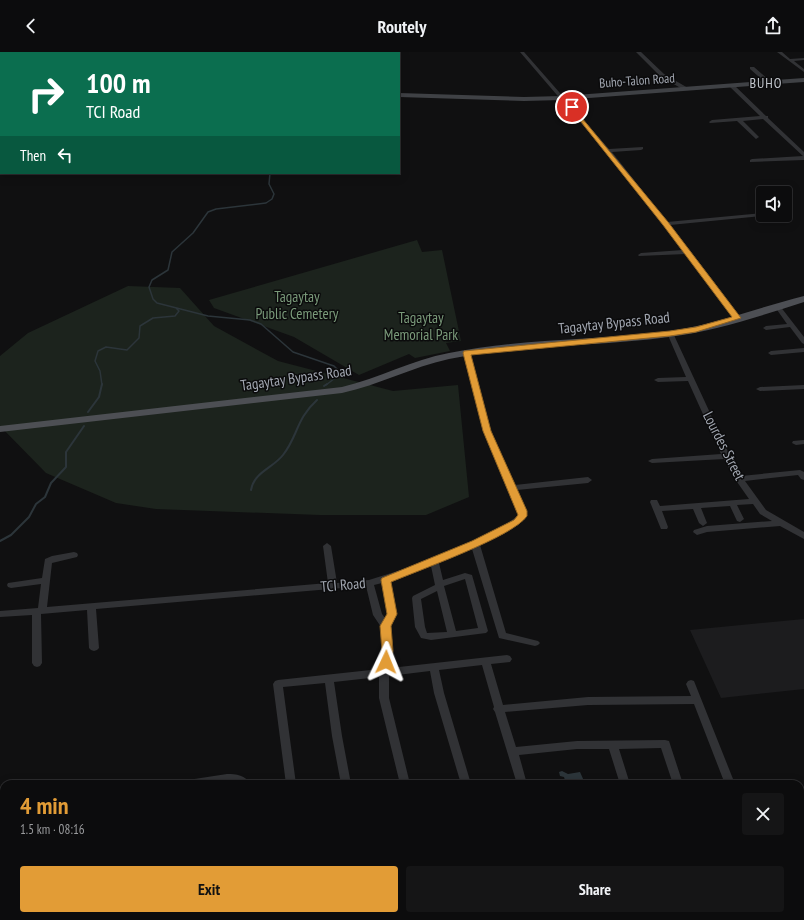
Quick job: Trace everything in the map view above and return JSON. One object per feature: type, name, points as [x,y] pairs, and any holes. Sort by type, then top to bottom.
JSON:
[{"type":"main road","name":"Tagaytay Bypass Road","points":[[0,429],[342,390],[418,364],[467,353],[670,334],[696,330],[804,299]]},
{"type":"street","points":[[522,52],[607,151],[688,252],[737,318]]},
{"type":"street","points":[[638,52],[662,75],[686,89]]},
{"type":"street","points":[[779,52],[804,71]]},
{"type":"street","points":[[789,60],[804,59]]},
{"type":"street","points":[[752,68],[769,83]]},
{"type":"street","name":"Buho-Talon Road","points":[[400,95],[524,99],[562,98],[804,80]]},
{"type":"street","points":[[732,86],[766,117],[804,157]]},
{"type":"street","points":[[712,122],[766,117]]},
{"type":"street","points":[[738,119],[756,136]]},
{"type":"street","points":[[607,151],[640,148]]},
{"type":"street","points":[[752,161],[804,157]]},
{"type":"street","points":[[666,224],[756,215]]},
{"type":"street","points":[[641,256],[688,252]]},
{"type":"street","points":[[778,307],[804,342]]},
{"type":"street","points":[[766,328],[792,325]]},
{"type":"street","name":"Lourdes Street","points":[[670,334],[726,456],[739,479],[763,512],[779,523],[804,536]]},
{"type":"street","points":[[771,353],[804,350]]},
{"type":"street","name":"TCI Road","points":[[0,614],[369,583],[386,580],[434,561],[475,544],[517,523],[523,516],[487,431],[467,353]]},
{"type":"street","points":[[658,380],[691,379]]},
{"type":"street","points":[[760,389],[804,387]]},
{"type":"street","points":[[652,461],[726,456]]},
{"type":"street","points":[[739,479],[800,472],[804,477]]},
{"type":"street","points":[[512,488],[588,480]]},
{"type":"street","points":[[664,527],[655,505],[696,505],[754,501]]},
{"type":"street","points":[[732,502],[740,519]]},
{"type":"street","points":[[696,505],[703,523]]},
{"type":"street","points":[[697,532],[707,529],[779,523]]},
{"type":"street","points":[[475,544],[502,636],[535,643]]},
{"type":"street","points":[[327,546],[333,586]]},
{"type":"street","points":[[37,663],[39,610],[46,580],[48,561],[74,555]]},
{"type":"street","points":[[434,561],[452,635]]},
{"type":"street","points":[[464,576],[469,577],[483,631],[431,638],[424,636],[420,627],[416,598],[440,585],[464,576]]},
{"type":"street","points":[[11,585],[46,580]]},
{"type":"street","points":[[386,580],[392,614],[386,626],[388,651],[384,672],[384,698],[404,780]]},
{"type":"street","points":[[369,583],[378,615],[386,626]]},
{"type":"street","points":[[91,606],[94,648]]},
{"type":"street","points":[[290,780],[278,684],[507,659]]},
{"type":"street","points":[[485,661],[498,709],[521,780]]},
{"type":"street","points":[[434,667],[465,780]]},
{"type":"street","points":[[329,678],[337,736],[345,780]]},
{"type":"street","points":[[691,684],[728,780]]},
{"type":"street","points":[[498,709],[588,701],[698,700]]},
{"type":"street","points":[[614,744],[624,780]]},
{"type":"street","points":[[512,752],[577,745],[666,744],[677,780]]},
{"type":"street","points":[[215,780],[229,778],[239,780]]},
{"type":"shaded area","points":[[804,619],[804,689],[721,698],[690,630]]},
{"type":"shaded area","points":[[562,771],[568,774],[580,772],[584,780],[565,780],[564,777],[560,776],[559,772]]},
{"type":"green space","name":"Tagaytay Public Cemetery","points":[[417,240],[422,252],[442,250],[461,341],[446,343],[450,351],[415,358],[409,354],[359,375],[294,337],[214,308],[209,300]]},
{"type":"green space","points":[[128,286],[180,288],[214,326],[278,361],[393,391],[458,385],[469,497],[426,515],[320,515],[156,509],[116,503],[46,473],[0,426],[0,356],[28,333]]},
{"type":"waterway","points":[[270,174],[269,184],[274,194],[272,199],[266,203],[216,209],[208,212],[193,233],[172,252],[168,270],[152,280],[149,287],[153,299],[157,303],[208,316],[250,320],[261,324],[293,352],[334,366],[340,372],[339,375],[326,385]]},
{"type":"waterway","points":[[102,384],[100,371],[95,361],[98,351],[106,347],[127,350],[139,338],[140,326],[153,318],[175,316],[179,311],[176,308]]},
{"type":"waterway","points":[[88,412],[99,397],[102,384]]},
{"type":"waterway","points":[[251,490],[260,474],[283,455],[292,441],[305,414],[317,400]]},
{"type":"waterway","points":[[0,541],[11,535],[29,517],[36,504],[45,497],[51,483],[66,467],[66,452],[84,426]]},
{"type":"district","name":"BUHO","points":[[766,83]]},
{"type":"route","points":[[386,662],[388,651],[386,626],[392,614],[386,580],[475,544],[517,523],[523,516],[487,431],[469,367],[467,353],[670,334],[696,330],[737,318],[666,224],[572,107]]},
{"type":"park label","name":"Tagaytay Memorial Park","points":[[421,326]]}]
